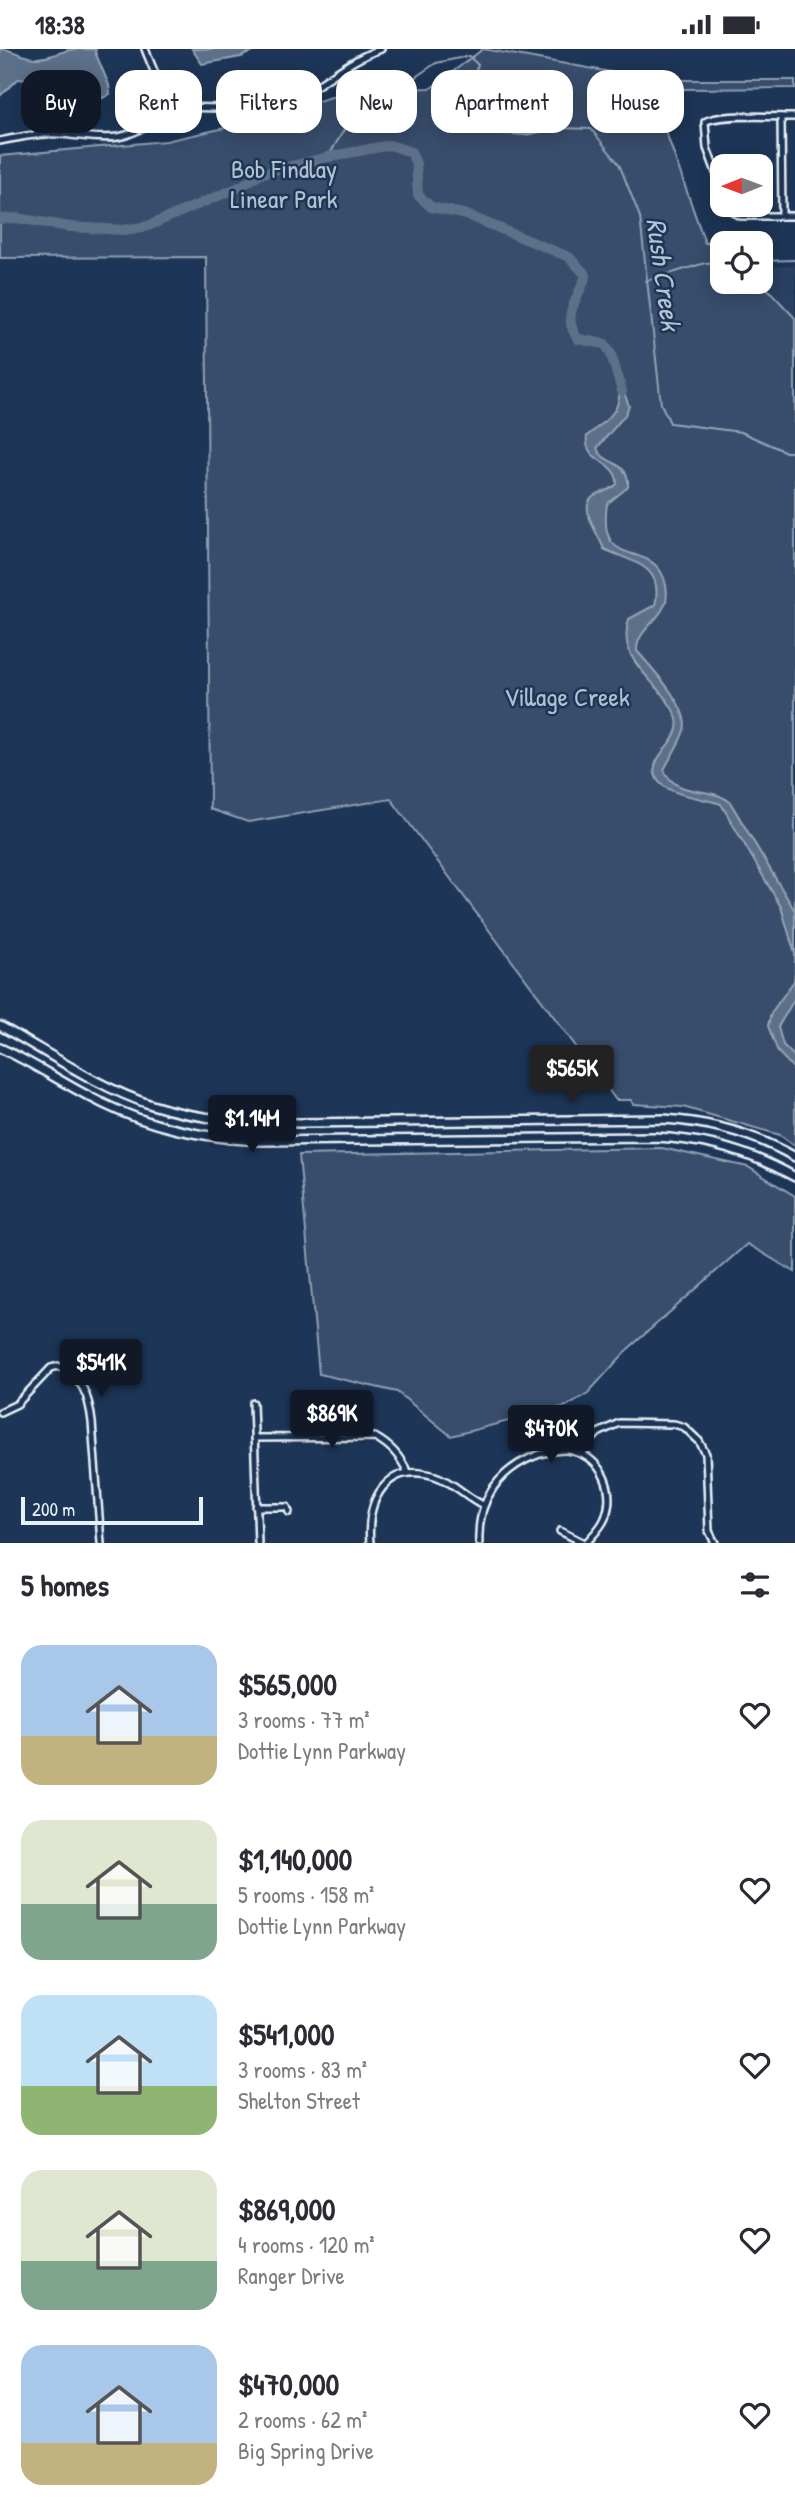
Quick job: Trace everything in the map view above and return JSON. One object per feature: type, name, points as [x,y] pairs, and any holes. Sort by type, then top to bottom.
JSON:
[{"type":"main road","points":[[0,1026],[109,1087],[153,1105],[224,1121],[664,1119],[691,1121],[732,1131],[795,1157]]},
{"type":"main road","points":[[0,1048],[130,1116],[205,1137],[281,1141],[664,1137],[713,1143],[748,1154],[795,1177]]},
{"type":"main road","points":[[664,1119],[664,1137]]},
{"type":"main road","points":[[280,1122],[281,1141]]},
{"type":"street","points":[[145,49],[154,70]]},
{"type":"street","points":[[202,109],[246,111],[300,98],[354,60],[381,49]]},
{"type":"street","points":[[781,117],[782,216]]},
{"type":"street","points":[[710,154],[704,136],[704,126],[708,119],[795,117]]},
{"type":"street","points":[[0,141],[32,135],[120,137],[128,133]]},
{"type":"street","points":[[774,216],[795,216]]},
{"type":"street","points":[[0,1412],[17,1403],[51,1368],[58,1366],[70,1371],[80,1380],[92,1422],[101,1543]]},
{"type":"street","points":[[253,1403],[258,1543]]},
{"type":"street","points":[[583,1454],[598,1433],[619,1423],[674,1424],[684,1427],[699,1441],[706,1454],[709,1531],[715,1543]]},
{"type":"street","points":[[254,1437],[375,1437],[388,1444],[408,1473]]},
{"type":"street","points":[[479,1543],[478,1524],[483,1504],[491,1488],[502,1476],[528,1458],[569,1450],[583,1454],[597,1465],[606,1478],[610,1500],[599,1529],[585,1543],[560,1531]]},
{"type":"street","points":[[370,1543],[370,1511],[375,1497],[390,1480],[408,1473],[439,1477],[483,1504]]},
{"type":"street","points":[[256,1507],[287,1507],[289,1512]]},
{"type":"shaded area","points":[[0,49],[37,58],[69,50],[96,49],[110,94],[101,98],[101,70],[21,70],[21,79],[0,96]]},
{"type":"shaded area","points":[[192,49],[257,49],[241,57],[202,64]]},
{"type":"shaded area","points":[[795,266],[795,318],[772,294],[773,267]]},
{"type":"shaded area","points":[[619,379],[629,406],[625,415],[597,448],[605,458],[621,467],[627,478],[628,487],[607,504],[606,525],[610,539],[617,547],[657,566],[667,591],[666,602],[638,641],[637,651],[676,700],[685,721],[682,735],[664,770],[677,785],[713,794],[730,802],[795,911],[795,954],[781,907],[721,804],[668,789],[657,779],[654,771],[678,725],[669,703],[634,660],[626,635],[629,619],[655,605],[655,581],[644,567],[604,549],[591,522],[588,508],[593,497],[617,484],[612,470],[590,452],[587,436],[608,418],[617,406]]},
{"type":"shaded area","points":[[795,972],[795,998],[778,1027],[783,1045],[795,1057],[795,1070],[778,1052],[768,1026],[771,1013],[794,981]]},
{"type":"green space","name":"Village Creek","points":[[483,49],[599,70],[587,70],[587,133],[666,133],[705,243],[710,243],[710,294],[772,294],[795,318],[795,1146],[780,1135],[683,1107],[633,1104],[631,1100],[616,1100],[391,799],[248,822],[210,809],[206,257],[0,258],[0,156],[166,141],[216,130],[216,133],[322,133],[322,100],[336,96],[336,133],[417,133],[417,89],[431,88],[431,133],[573,133],[573,70],[455,70]]},
{"type":"green space","name":"Village Creek","points":[[684,80],[795,80],[795,88],[684,89]]},
{"type":"green space","points":[[662,1148],[748,1167],[795,1196],[795,1272],[747,1244],[628,1349],[588,1393],[566,1406],[451,1436],[397,1392],[319,1374],[299,1155]]},
{"type":"waterway","name":"Rush Creek","points":[[328,157],[348,123],[436,63],[469,56],[478,65],[467,91],[476,119],[498,133],[525,135],[560,128],[591,129],[619,164],[640,217],[661,404],[670,423],[741,432],[786,452],[795,452]]},
{"type":"waterway","name":"Village Creek","points":[[0,219],[17,218],[70,227],[124,230],[148,226],[237,188],[263,173],[390,145],[411,152],[416,164],[418,195],[431,207],[467,215],[569,257],[586,275],[571,314],[573,330],[578,339],[605,344],[611,354],[622,391]]},
{"type":"waterway","points":[[773,261],[795,260]]},
{"type":"waterway","points":[[646,281],[710,263]]},
{"type":"park label","name":"Bob Findlay Linear Park","points":[[284,184]]}]
